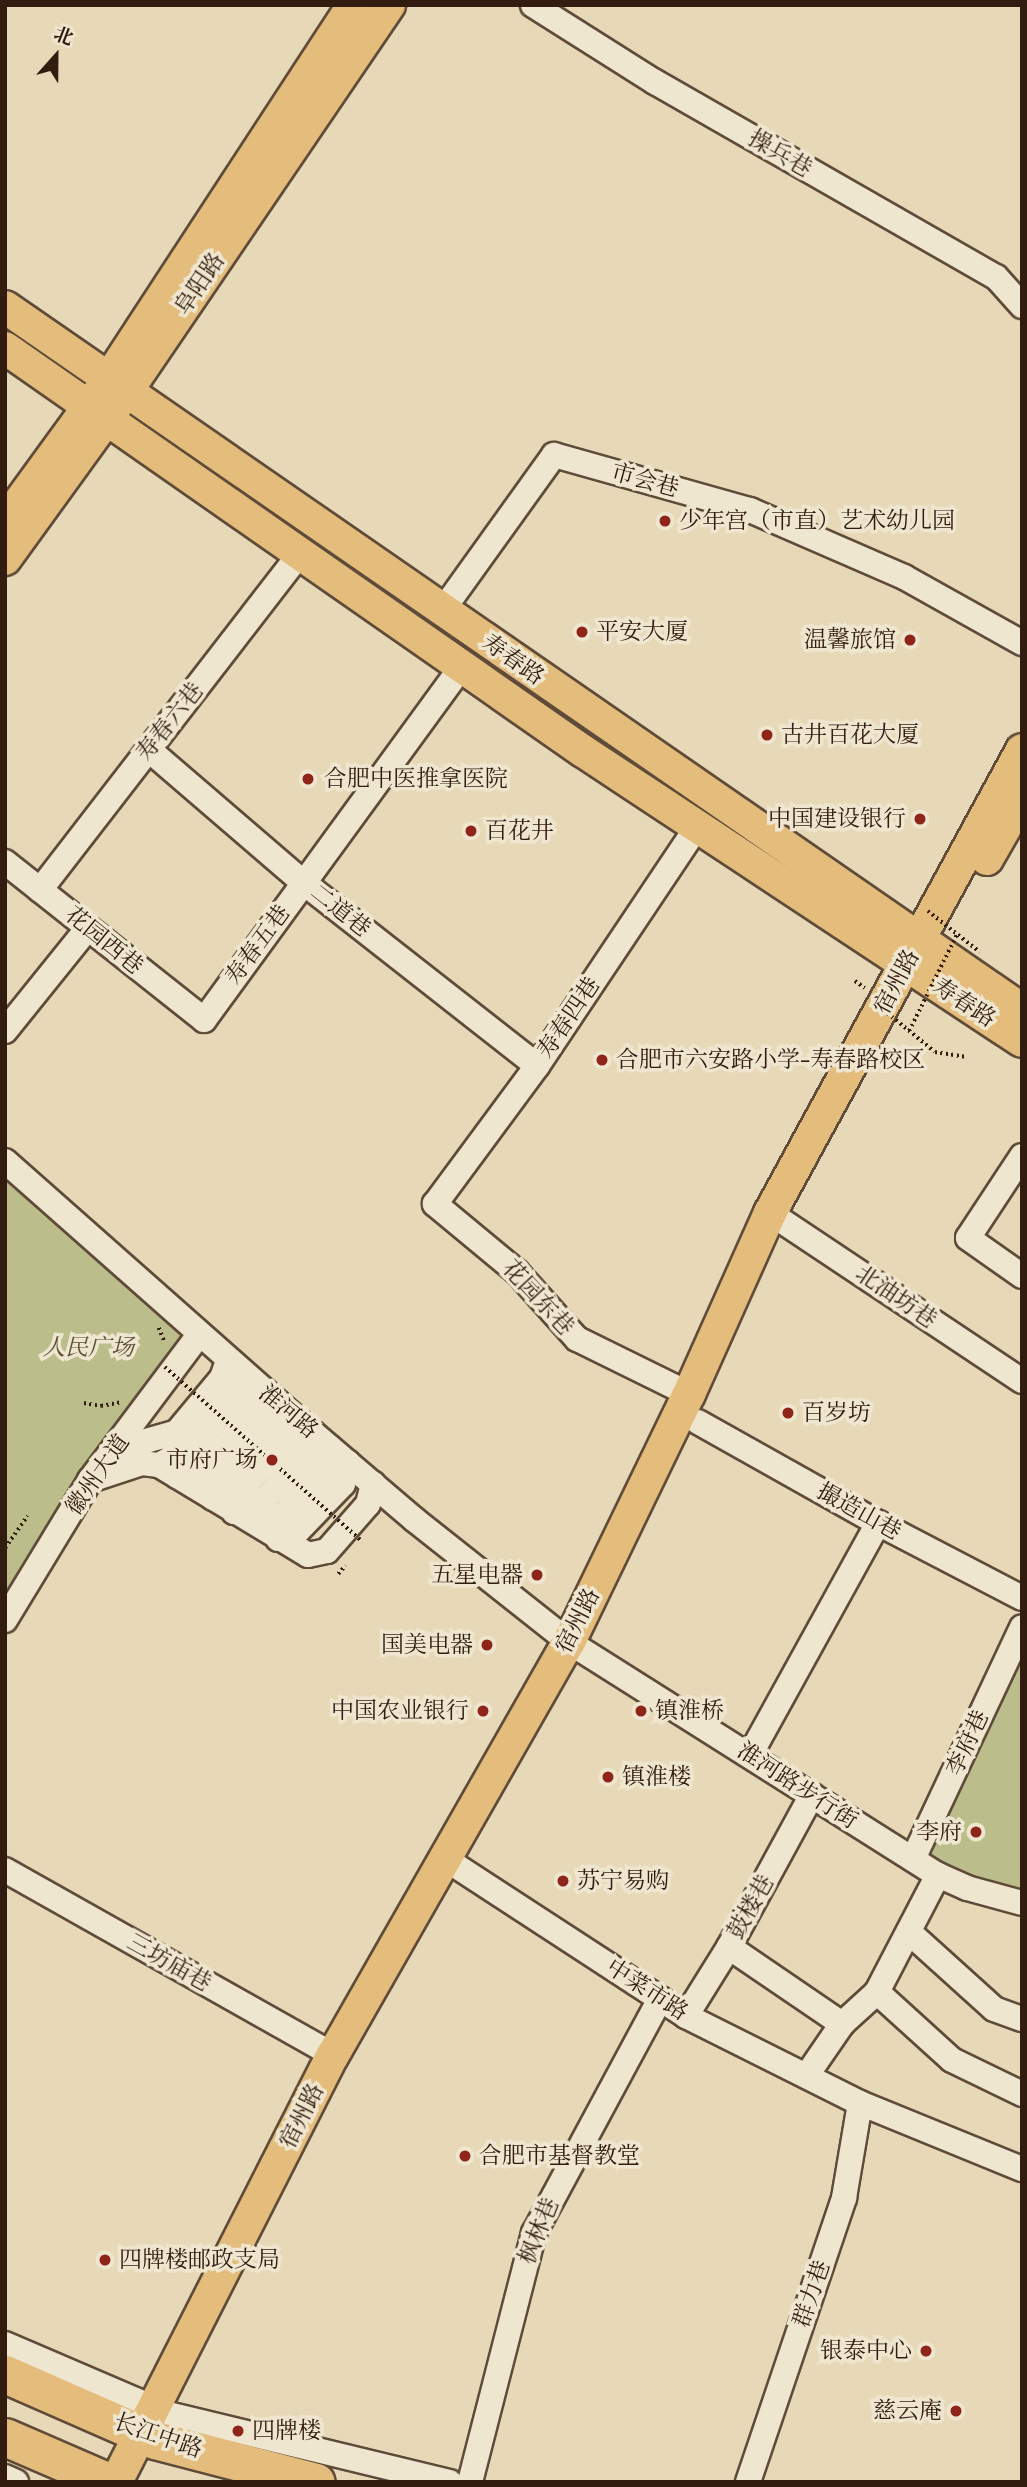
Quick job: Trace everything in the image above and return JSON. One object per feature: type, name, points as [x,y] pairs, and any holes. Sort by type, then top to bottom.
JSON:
[{"type":"highway","name":"长江中路","points":[[5,2374],[316,2482]]},
{"type":"highway","points":[[5,2437],[109,2482]]},
{"type":"main road","name":"阜阳路","points":[[117,386],[353,5]]},
{"type":"main road","name":"阜阳路","points":[[5,559],[117,386],[389,5]]},
{"type":"main road","name":"寿春路","points":[[5,307],[1022,1010]]},
{"type":"main road","name":"寿春路","points":[[5,348],[461,667],[697,827],[928,946],[1022,1041]]},
{"type":"main road","name":"阜阳路","points":[[5,522],[99,412]]},
{"type":"main road","name":"宿州路","points":[[116,2482],[154,2424],[451,1863],[575,1645],[694,1408],[777,1218],[820,1148],[928,946],[1022,750]]},
{"type":"main road","name":"宿州路","points":[[928,946],[1022,798]]},
{"type":"main road","name":"宿州路","points":[[133,2482],[154,2424],[333,2055],[451,1863]]},
{"type":"street","name":"操兵巷","points":[[533,5],[655,82],[996,277],[1021,303]]},
{"type":"street","name":"市会巷","points":[[442,611],[554,456],[750,510],[904,577],[1022,643]]},
{"type":"street","name":"寿春六巷","points":[[40,890],[300,554]]},
{"type":"street","name":"寿春五巷","points":[[204,1020],[461,667]]},
{"type":"street","name":"二道巷","points":[[148,749],[304,883],[537,1066]]},
{"type":"street","name":"寿春四巷","points":[[435,1204],[537,1066],[697,827]]},
{"type":"street","name":"花园西巷","points":[[5,862],[204,1020]]},
{"type":"street","points":[[5,1031],[87,929]]},
{"type":"street","points":[[1022,1156],[968,1238],[1022,1276]]},
{"type":"street","name":"淮河路","points":[[5,1161],[241,1372],[348,1463],[575,1645]]},
{"type":"street","points":[[5,1183],[10,1187],[31,1183]]},
{"type":"street","name":"花园东巷","points":[[435,1204],[517,1272],[577,1339],[694,1408]]},
{"type":"street","name":"北油坊巷","points":[[777,1218],[1022,1381]]},
{"type":"street","name":"徽州大道","points":[[5,1620],[90,1480],[199,1335]]},
{"type":"street","points":[[114,1450],[177,1432],[222,1378],[241,1372],[237,1397],[191,1447],[186,1481]]},
{"type":"street","points":[[186,1481],[226,1476],[275,1424],[275,1401]]},
{"type":"street","name":"撮造山巷","points":[[694,1408],[878,1523],[1022,1598]]},
{"type":"street","points":[[186,1481],[244,1486],[294,1438],[312,1432]]},
{"type":"street","points":[[234,1511],[265,1499],[313,1452],[312,1432]]},
{"type":"street","points":[[258,1524],[283,1515],[329,1465],[312,1432]]},
{"type":"street","points":[[90,1480],[142,1463],[186,1481],[278,1539],[309,1555],[327,1550],[368,1504],[373,1484]]},
{"type":"street","points":[[278,1539],[295,1534],[343,1484],[348,1463]]},
{"type":"street","points":[[750,1755],[878,1523]]},
{"type":"street","name":"李府巷","points":[[913,1859],[1022,1627]]},
{"type":"street","name":"淮河路步行街","points":[[575,1645],[938,1875],[967,1888],[1022,1903]]},
{"type":"street","name":"鼓楼巷","points":[[686,2016],[729,1947],[812,1795]]},
{"type":"street","name":"中菜市路","points":[[451,1863],[686,2016],[860,2103],[1022,2169]]},
{"type":"street","name":"三坊庙巷","points":[[5,1870],[333,2055]]},
{"type":"street","points":[[807,2076],[842,2024],[877,1992],[938,1875]]},
{"type":"street","points":[[910,1933],[995,2009],[1022,2019]]},
{"type":"street","points":[[729,1947],[842,2024]]},
{"type":"street","points":[[877,1992],[952,2060],[1022,2094]]},
{"type":"street","name":"枫林巷","points":[[470,2482],[534,2233],[660,1999]]},
{"type":"street","name":"群力巷","points":[[748,2482],[844,2198],[860,2103]]},
{"type":"street","points":[[5,2344],[154,2424],[450,2482]]},
{"type":"street","points":[[5,2476],[16,2482]]},
{"type":"path","points":[[909,1031],[928,946],[980,952]]},
{"type":"path","points":[[879,1006],[935,1052],[967,1057]]},
{"type":"path","points":[[155,1320],[165,1340],[166,1367],[363,1542]]},
{"type":"path","points":[[5,1548],[27,1516]]},
{"type":"green space","name":"人民广场","points":[[5,1161],[199,1335],[5,1620]]},
{"type":"green space","points":[[1022,1627],[1022,1903],[913,1859]]},
{"type":"place","name":"少年宫（市直）艺术幼儿园","points":[[665,521]]},
{"type":"place","name":"平安大厦","points":[[582,632]]},
{"type":"place","name":"温馨旅馆","points":[[910,640]]},
{"type":"place","name":"古井百花大厦","points":[[767,735]]},
{"type":"place","name":"合肥中医推拿医院","points":[[308,779]]},
{"type":"place","name":"中国建设银行","points":[[920,819]]},
{"type":"place","name":"百花井","points":[[471,831]]},
{"type":"place","name":"合肥市六安路小学-寿春路校区","points":[[602,1060]]},
{"type":"place","name":"百岁坊","points":[[788,1413]]},
{"type":"place","name":"市府广场","points":[[272,1460]]},
{"type":"place","name":"五星电器","points":[[537,1575]]},
{"type":"place","name":"国美电器","points":[[487,1645]]},
{"type":"place","name":"中国农业银行","points":[[483,1711]]},
{"type":"place","name":"镇淮桥","points":[[641,1711]]},
{"type":"place","name":"镇淮楼","points":[[608,1777]]},
{"type":"place","name":"李府","points":[[976,1832]]},
{"type":"place","name":"苏宁易购","points":[[563,1881]]},
{"type":"place","name":"合肥市基督教堂","points":[[465,2156]]},
{"type":"place","name":"四牌楼邮政支局","points":[[105,2260]]},
{"type":"place","name":"银泰中心","points":[[926,2351]]},
{"type":"place","name":"慈云庵","points":[[956,2411]]},
{"type":"place","name":"四牌楼","points":[[238,2431]]}]
